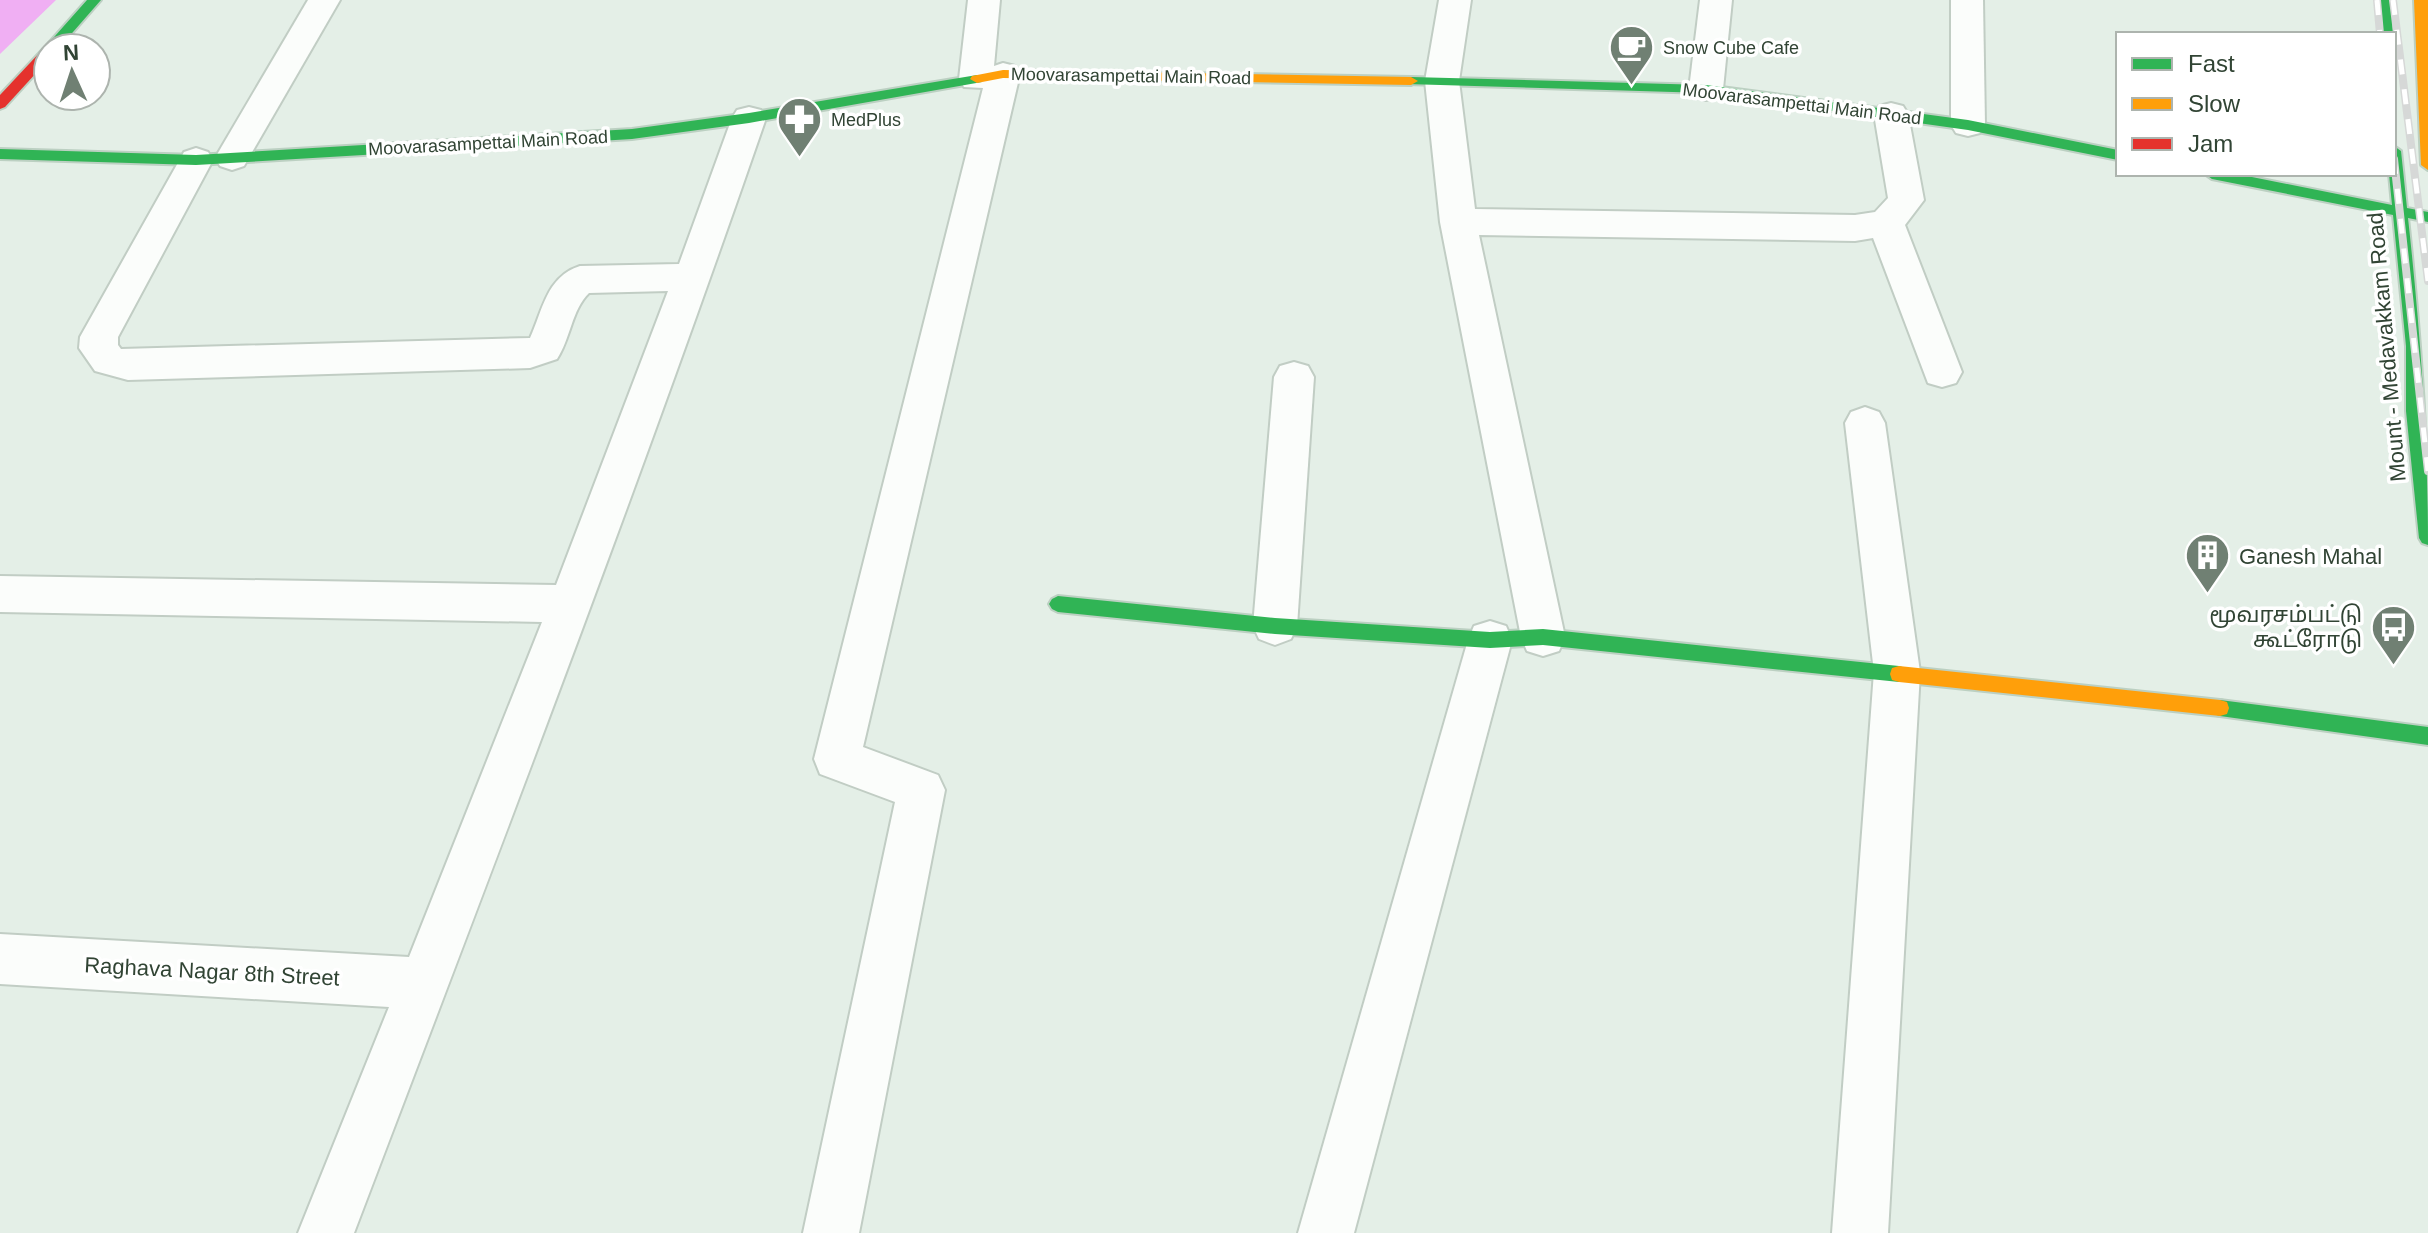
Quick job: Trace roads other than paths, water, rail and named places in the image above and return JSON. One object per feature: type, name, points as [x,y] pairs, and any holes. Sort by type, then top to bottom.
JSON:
[{"type":"street","points":[[66,32],[94,0]]},
{"type":"street","points":[[324,0],[214,159],[99,337],[98,348],[109,361],[128,365],[530,353],[543,349],[548,342],[567,292],[580,280],[694,277]]},
{"type":"street","points":[[831,1233],[921,790],[837,759],[990,77],[984,0]]},
{"type":"street","points":[[1455,0],[1442,81],[1458,222],[1543,637]]},
{"type":"street","points":[[1706,89],[1716,0]]},
{"type":"street","points":[[1967,0],[1968,125]]},
{"type":"street","points":[[2384,0],[2386,32]]},
{"type":"street","points":[[2421,0],[2428,165]]},
{"type":"street","points":[[0,104],[32,69]]},
{"type":"street","name":"Moovarasampettai Main Road","points":[[0,154],[214,159],[632,134],[749,118],[990,77],[1442,81],[1706,89],[1968,125],[2116,155]]},
{"type":"street","points":[[1458,222],[1855,228],[1886,223],[1906,200],[1891,114]]},
{"type":"street","points":[[326,1233],[571,604],[694,277],[749,118]]},
{"type":"street","points":[[2222,176],[2428,217]]},
{"type":"street","name":"Mount - Medavakkam Road","points":[[2396,176],[2414,346],[2414,411],[2428,538]]},
{"type":"street","points":[[1886,223],[1942,372]]},
{"type":"street","points":[[1275,626],[1294,377]]},
{"type":"street","points":[[1860,1233],[1897,672],[1865,423]]},
{"type":"street","points":[[0,594],[571,604]]},
{"type":"street","points":[[1058,604],[1275,626],[1490,640],[1543,637],[2279,714],[2428,736]]},
{"type":"street","points":[[1326,1233],[1490,640]]},
{"type":"street","name":"Raghava Nagar 8th Street","points":[[0,959],[423,983]]},
{"type":"railway","points":[[2377,0],[2380,32]]},
{"type":"railway","points":[[2393,0],[2428,281]]},
{"type":"railway","points":[[2396,176],[2428,471]]},
{"type":"place","name":"Snow Cube Cafe","points":[[1632,87]]},
{"type":"place","name":"MedPlus","points":[[800,159]]},
{"type":"place","name":"Ganesh Mahal","points":[[2208,595]]},
{"type":"place","name":"மூவரசம்பட்டு கூட்ரோடு","points":[[2393,666]]}]
